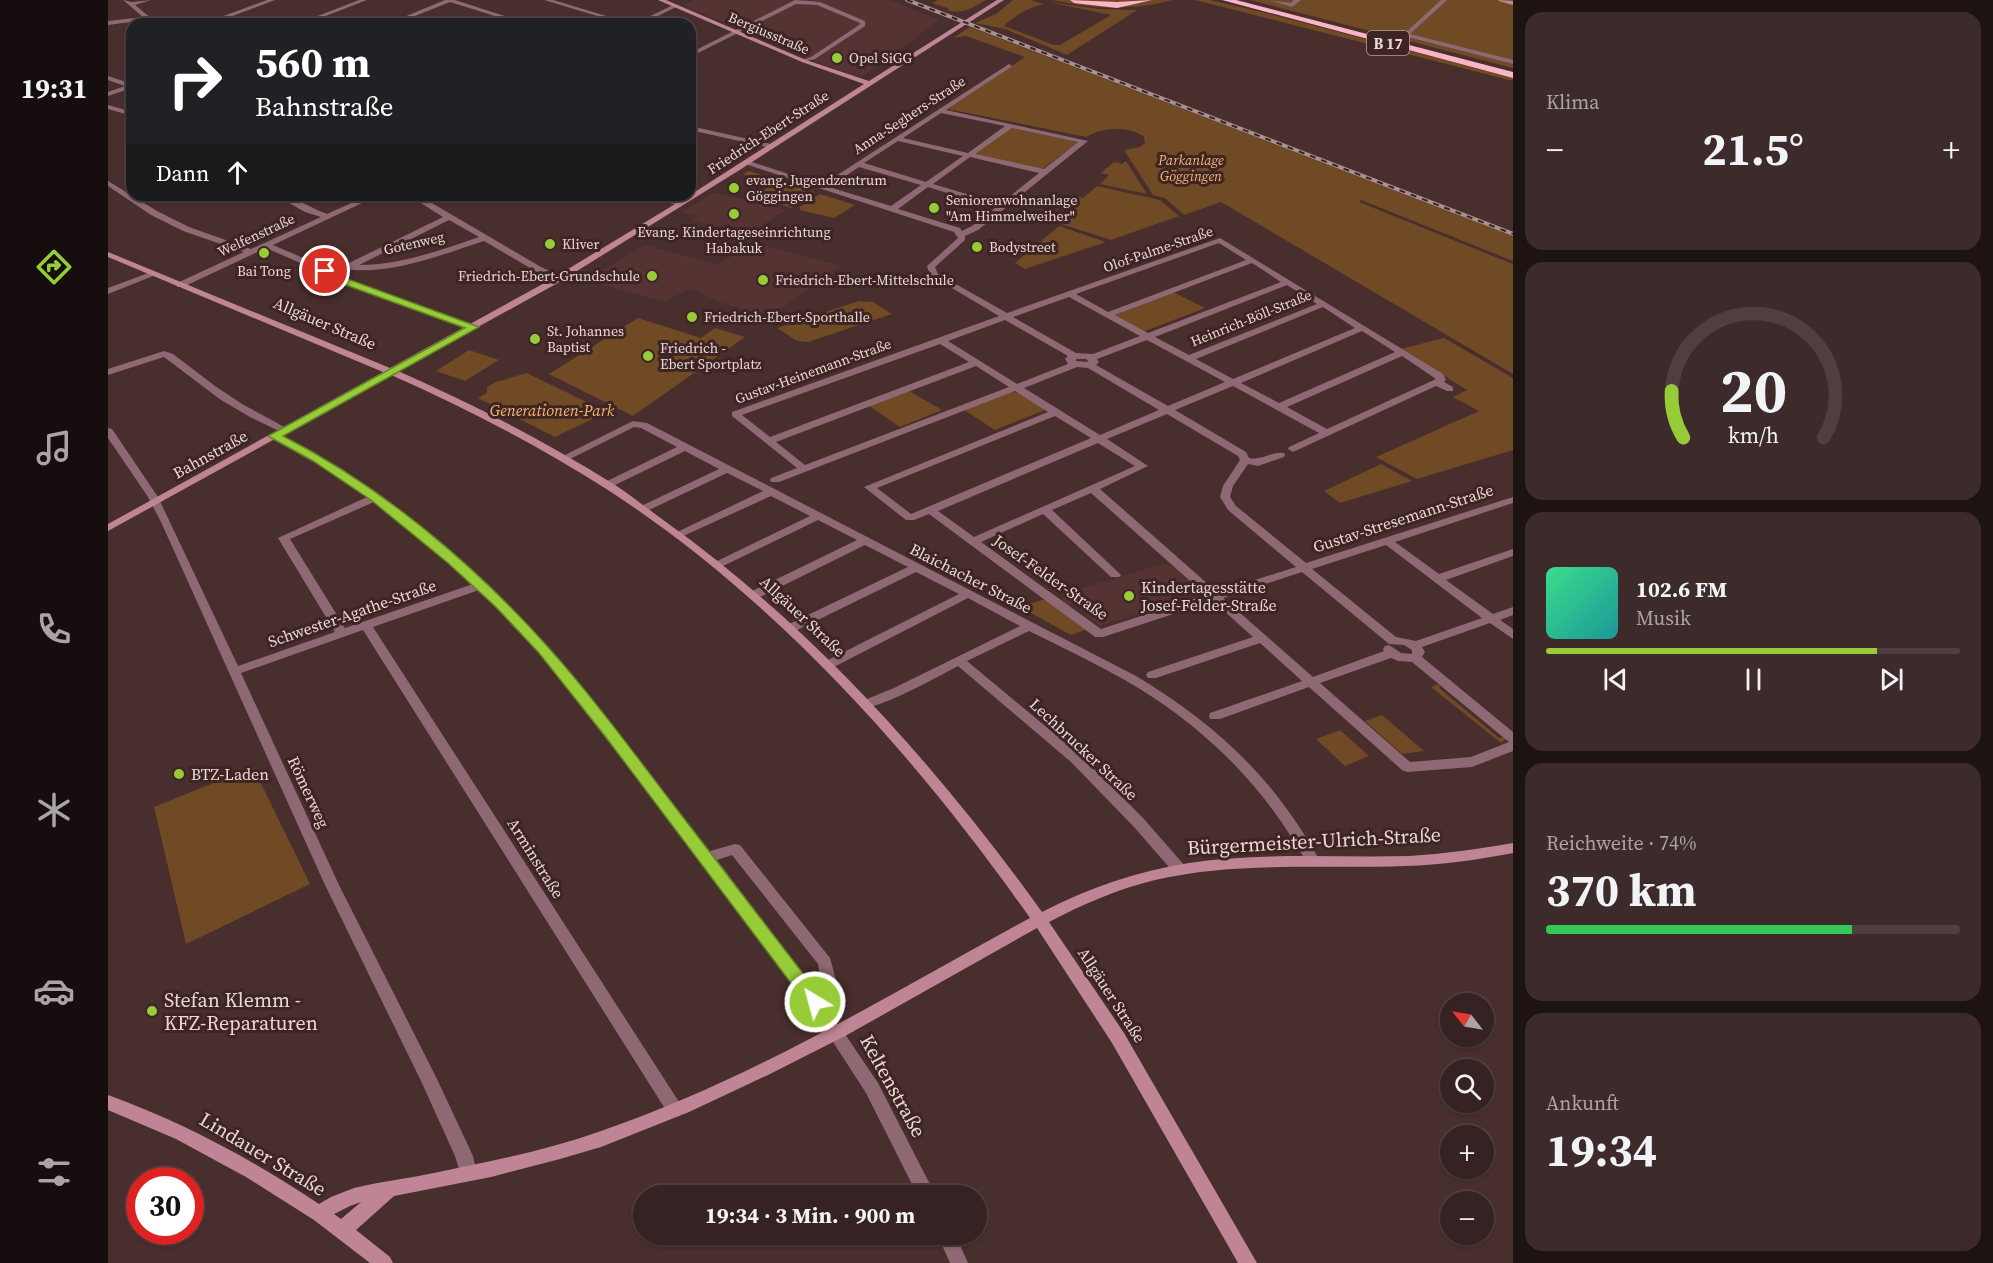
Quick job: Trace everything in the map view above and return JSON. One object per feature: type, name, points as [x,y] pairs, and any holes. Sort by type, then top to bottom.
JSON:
[{"type":"highway","points":[[1074,0],[1117,4],[1148,0]]},
{"type":"highway","points":[[1217,0],[1263,10]]},
{"type":"highway","name":"B 17","points":[[1226,0],[1513,73]]},
{"type":"highway","name":"B 17","points":[[1245,1],[1513,73]]},
{"type":"street","points":[[128,2],[148,0]]},
{"type":"street","points":[[222,18],[272,0]]},
{"type":"street","points":[[316,18],[364,0]]},
{"type":"street","points":[[406,18],[449,0],[507,18]]},
{"type":"street","points":[[547,0],[609,18]]},
{"type":"street","name":"Bergiusstraße","points":[[661,0],[804,61],[868,83]]},
{"type":"street","name":"Friedrich-Ebert-Straße","points":[[696,194],[1001,0]]},
{"type":"street","points":[[1272,0],[1292,5],[1298,0]]},
{"type":"street","points":[[1444,0],[1406,35],[1513,62]]},
{"type":"street","points":[[1501,0],[1513,3]]},
{"type":"street","points":[[128,2],[147,18]]},
{"type":"street","points":[[696,53],[790,3],[818,3],[863,22],[862,26],[825,51],[804,61]]},
{"type":"street","points":[[650,18],[675,6]]},
{"type":"street","points":[[108,23],[126,21]]},
{"type":"street","name":"Anna-Seghers-Straße","points":[[823,187],[1010,66]]},
{"type":"street","points":[[108,78],[126,84]]},
{"type":"street","points":[[108,94],[126,88]]},
{"type":"street","points":[[108,107],[126,112]]},
{"type":"street","points":[[941,111],[1084,141],[975,228],[962,235],[958,243],[931,266],[938,278],[1074,360],[1091,362],[1234,448],[1242,454],[1245,460]]},
{"type":"street","points":[[892,209],[1010,126]]},
{"type":"street","points":[[696,129],[771,146]]},
{"type":"street","points":[[897,139],[1045,172]]},
{"type":"street","points":[[746,163],[950,227],[962,235]]},
{"type":"street","points":[[858,164],[1001,207]]},
{"type":"street","points":[[108,183],[126,195]]},
{"type":"street","points":[[136,201],[186,229],[251,252]]},
{"type":"street","points":[[291,201],[328,217]]},
{"type":"street","name":"Welfenstraße","points":[[180,285],[362,201]]},
{"type":"street","points":[[422,201],[538,269],[560,278]]},
{"type":"street","points":[[668,201],[680,204]]},
{"type":"street","name":"Friedrich-Ebert-Straße","points":[[390,373],[560,278],[685,201]]},
{"type":"street","points":[[333,274],[449,217]]},
{"type":"street","name":"Gotenweg","points":[[348,267],[371,267],[400,261],[442,252],[484,238]]},
{"type":"street","name":"Olof-Palme-Straße","points":[[1006,317],[1220,240],[1310,296]]},
{"type":"street","points":[[266,245],[333,274],[335,278],[474,327]]},
{"type":"street","name":"Allgäuer Straße","points":[[108,254],[485,415],[564,458],[643,509],[680,535],[754,595],[791,628],[866,704],[922,767],[980,838],[1040,920],[1127,1053],[1248,1263]]},
{"type":"street","points":[[1107,315],[1253,260]]},
{"type":"street","points":[[108,291],[154,274]]},
{"type":"street","points":[[1091,362],[1147,336],[1288,282]]},
{"type":"street","points":[[1069,294],[1327,433]]},
{"type":"street","name":"Heinrich-Böll-Straße","points":[[1310,296],[1440,376],[1441,380],[1437,382],[1450,389]]},
{"type":"street","name":"Heinrich-Böll-Straße","points":[[1188,359],[1324,304]]},
{"type":"street","name":"Gustav-Heinemann-Straße","points":[[804,469],[735,414],[1006,317]]},
{"type":"street","points":[[1056,412],[869,487],[910,518],[1362,328]]},
{"type":"street","points":[[940,340],[1016,387]]},
{"type":"street","points":[[1279,407],[1402,353]]},
{"type":"street","name":"Keltenstraße","points":[[108,372],[164,354],[170,356],[241,410],[376,497],[481,585],[543,650],[707,857],[815,1002],[872,1088],[921,1185]]},
{"type":"street","points":[[775,480],[1016,387],[1074,360]]},
{"type":"street","points":[[768,441],[976,363]]},
{"type":"street","name":"Bahnstraße","points":[[108,528],[390,373]]},
{"type":"street","points":[[1293,448],[1437,382]]},
{"type":"street","name":"Josef-Felder-Straße","points":[[972,542],[1143,466],[1016,387]]},
{"type":"street","name":"Blaichacher Straße","points":[[564,458],[633,424],[643,425],[1157,693],[1198,723],[1238,761],[1292,822],[1313,861]]},
{"type":"street","name":"Römerweg","points":[[108,431],[112,444],[155,502],[166,522],[336,895],[429,1079],[464,1156],[468,1173]]},
{"type":"street","points":[[607,485],[684,447]]},
{"type":"street","points":[[1245,460],[1258,463],[1280,455]]},
{"type":"street","points":[[1245,460],[1228,486],[1225,497],[1232,508],[1393,647],[1402,658],[1513,610]]},
{"type":"street","points":[[643,509],[726,469]]},
{"type":"street","points":[[1092,488],[1407,767],[1472,762],[1513,746]]},
{"type":"street","points":[[680,535],[770,492]]},
{"type":"street","points":[[342,633],[284,538],[376,497]]},
{"type":"street","name":"Gustav-Stresemann-Straße","points":[[1302,568],[1513,500]]},
{"type":"street","name":"Josef-Felder-Straße","points":[[930,510],[1099,634],[1302,568]]},
{"type":"street","points":[[1045,510],[1115,575]]},
{"type":"street","points":[[717,564],[817,517]]},
{"type":"street","points":[[1386,540],[1513,635]]},
{"type":"street","points":[[754,595],[864,542]]},
{"type":"street","points":[[1437,579],[1513,552]]},
{"type":"street","points":[[791,628],[915,567]]},
{"type":"street","name":"Schwester-Agathe-Straße","points":[[235,671],[481,585]]},
{"type":"street","points":[[828,665],[967,594]]},
{"type":"street","name":"Arminstraße","points":[[366,625],[675,1110]]},
{"type":"street","points":[[866,704],[898,691],[1029,626]]},
{"type":"street","points":[[1152,675],[1260,639]]},
{"type":"street","points":[[1215,716],[1310,683],[1406,641],[1415,652],[1513,739]]},
{"type":"street","name":"Lechbrucker Straße","points":[[958,660],[1076,759],[1139,823],[1180,870]]},
{"type":"street","name":"Bürgermeister-Ulrich-Straße","points":[[320,1214],[346,1198],[363,1192],[392,1189],[565,1151],[675,1110],[837,1032],[1040,920],[1119,884],[1180,870],[1313,861],[1410,861],[1513,848]]},
{"type":"street","points":[[707,857],[735,849],[814,947],[825,962],[829,984],[815,1002]]},
{"type":"street","name":"Lindauer Straße","points":[[108,1102],[188,1135],[320,1214],[384,1263]]},
{"type":"street","name":"Bürgermeister-Ulrich-Straße","points":[[342,1230],[375,1199],[392,1189]]},
{"type":"street","points":[[951,1245],[959,1263]]},
{"type":"shaded area","points":[[694,0],[890,0],[940,20],[864,75],[853,75],[809,59],[683,5]]},
{"type":"shaded area","name":"Evang. Kindertageseinrichtung Habakuk","points":[[715,192],[786,210],[747,235],[692,221],[698,217],[681,212]]},
{"type":"shaded area","points":[[752,242],[841,266],[770,317],[719,302],[691,288],[664,302],[586,280],[645,245],[718,265]]},
{"type":"shaded area","name":"Kindertagesstätte Josef-Felder-Straße","points":[[1162,564],[1175,567],[1201,593],[1100,626],[1074,603],[1066,606],[1062,602],[1062,598],[1068,593]]},
{"type":"green space","points":[[938,0],[986,0],[967,10],[957,12],[932,3]]},
{"type":"green space","points":[[1013,0],[1031,0],[1046,5],[1036,6],[1024,12],[1004,26],[1054,45],[1060,45],[1111,15],[1048,2],[1099,9],[1137,10],[1067,55],[1005,29],[975,23],[996,14]]},
{"type":"green space","points":[[1052,0],[1173,0],[1142,6],[1112,8]]},
{"type":"green space","points":[[1195,0],[1210,0],[1262,12],[1513,78],[1513,81]]},
{"type":"green space","points":[[1250,0],[1513,0],[1513,63],[1444,46],[1513,64],[1513,68]]},
{"type":"green space","name":"Parkanlage Göggingen","points":[[970,27],[1513,236],[1513,261],[1361,200],[1359,202],[1513,264],[1513,374],[1221,202],[1184,215],[1165,198],[1153,195],[1124,150],[1140,147],[1145,143],[1144,137],[1138,133],[1116,129],[1100,131],[1087,137],[948,109],[1025,57],[966,36],[953,38]]},
{"type":"green space","points":[[1012,128],[1078,142],[1041,170],[973,155]]},
{"type":"green space","points":[[1126,161],[1147,194],[1100,184],[1109,175],[1101,173],[1114,162],[1122,164]]},
{"type":"green space","points":[[749,171],[815,192],[791,208],[764,198],[762,192],[770,184],[743,174]]},
{"type":"green space","points":[[1097,186],[1160,200],[1179,216],[1111,240],[1055,222],[1074,206],[1062,203],[1071,195],[1083,198]]},
{"type":"green space","points":[[820,194],[855,205],[834,218],[800,210],[800,207]]},
{"type":"green space","points":[[1059,226],[1106,242],[1025,269],[1015,263]]},
{"type":"green space","points":[[1173,292],[1205,308],[1145,331],[1116,315]]},
{"type":"green space","points":[[859,301],[873,302],[892,314],[808,342],[797,341],[777,328]]},
{"type":"green space","name":"Friedrich - Ebert Sportplatz","points":[[638,318],[701,338],[715,328],[745,337],[633,416],[549,374]]},
{"type":"green space","points":[[1444,338],[1513,378],[1513,450],[1417,479],[1376,457],[1479,411],[1453,397],[1467,390],[1401,349]]},
{"type":"green space","points":[[469,350],[499,360],[465,381],[436,371]]},
{"type":"green space","name":"Generationen-Park","points":[[527,373],[607,412],[555,437],[478,398],[487,393],[487,387],[496,382]]},
{"type":"green space","points":[[909,391],[942,410],[900,427],[869,406]]},
{"type":"green space","points":[[1012,392],[1020,393],[1045,410],[995,430],[964,410]]},
{"type":"green space","points":[[1381,464],[1412,481],[1340,503],[1324,491]]},
{"type":"green space","points":[[1045,599],[1085,630],[1071,635],[1020,607]]},
{"type":"green space","points":[[1438,684],[1439,688],[1499,738],[1506,739],[1501,743],[1431,687]]},
{"type":"green space","points":[[1382,715],[1424,751],[1402,754],[1365,721]]},
{"type":"green space","points":[[1340,730],[1369,756],[1345,766],[1316,739]]},
{"type":"green space","points":[[253,767],[310,884],[186,944],[154,807]]},
{"type":"railway","points":[[907,0],[1513,234]]},
{"type":"place","name":"Opel SiGG","points":[[837,58]]},
{"type":"place","name":"evang. Jugendzentrum Göggingen","points":[[734,188]]},
{"type":"place","name":"Seniorenwohnanlage \"Am Himmelweiher\"","points":[[934,208]]},
{"type":"place","name":"Evang. Kindertageseinrichtung Habakuk","points":[[734,214]]},
{"type":"place","name":"Kliver","points":[[550,244]]},
{"type":"place","name":"Bodystreet","points":[[977,247]]},
{"type":"place","name":"Bai Tong","points":[[264,253]]},
{"type":"place","name":"Friedrich-Ebert-Grundschule","points":[[652,276]]},
{"type":"place","name":"Friedrich-Ebert-Mittelschule","points":[[763,280]]},
{"type":"place","name":"Friedrich-Ebert-Sporthalle","points":[[692,317]]},
{"type":"place","name":"St. Johannes Baptist","points":[[535,339]]},
{"type":"place","name":"Friedrich - Ebert Sportplatz","points":[[648,356]]},
{"type":"place","name":"Kindertagesstätte Josef-Felder-Straße","points":[[1129,596]]},
{"type":"place","name":"BTZ-Laden","points":[[179,774]]},
{"type":"place","name":"Stefan Klemm - KFZ-Reparaturen","points":[[152,1011]]},
{"type":"route","points":[[325,271],[333,274],[335,278],[474,327],[274,436],[317,458],[376,497],[481,585],[500,604],[543,650],[610,732],[815,1002]]}]
